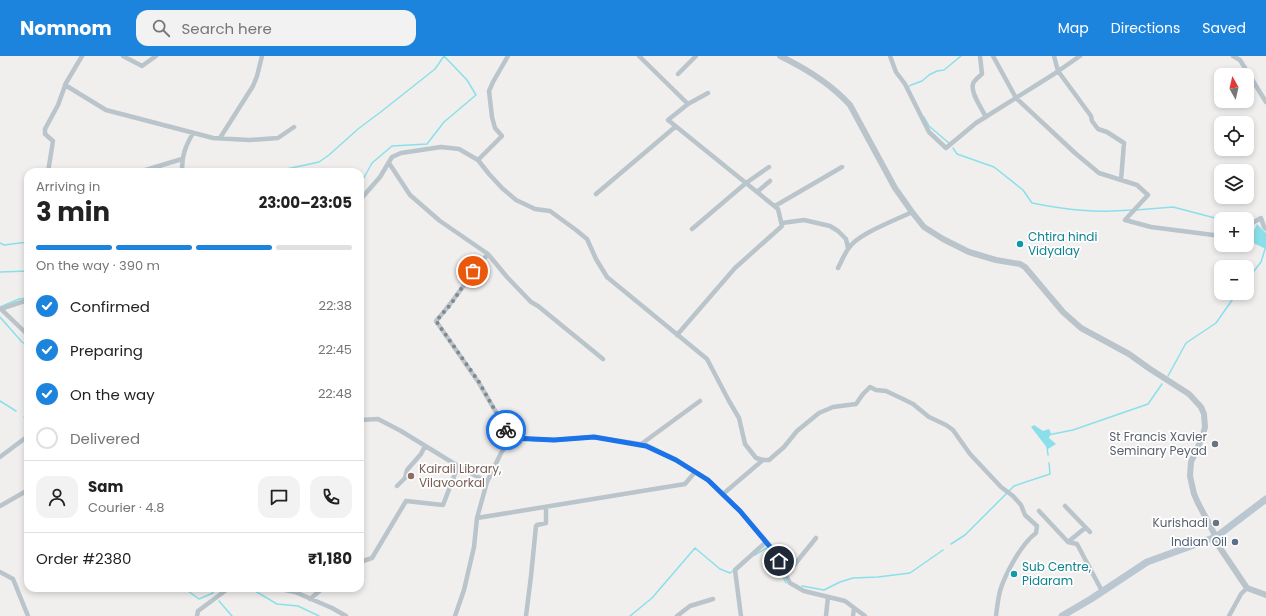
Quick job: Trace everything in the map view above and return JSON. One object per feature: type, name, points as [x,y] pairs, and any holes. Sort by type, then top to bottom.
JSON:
[{"type":"main road","points":[[1062,616],[1147,562],[1216,537],[1266,499]]},
{"type":"street","points":[[49,168],[53,141],[45,134],[45,129],[58,105],[65,85],[82,56]]},
{"type":"street","points":[[123,56],[142,66],[156,56]]},
{"type":"street","points":[[220,138],[253,86],[262,56]]},
{"type":"street","points":[[478,160],[502,136],[495,128],[489,92],[508,56]]},
{"type":"street","points":[[639,56],[688,104]]},
{"type":"street","points":[[678,74],[696,56]]},
{"type":"street","points":[[780,56],[794,59],[844,98],[850,105],[891,182],[924,227],[955,246],[982,256],[1020,264],[1066,315],[1081,328],[1129,354],[1195,399],[1204,414],[1205,426],[1202,438],[1191,462],[1190,476],[1194,494],[1216,537],[1218,545],[1247,588],[1266,595]]},
{"type":"street","points":[[890,56],[896,72],[905,84],[929,132],[946,148],[976,123],[1080,56]]},
{"type":"street","points":[[980,56],[982,74],[973,82],[972,88],[986,117]]},
{"type":"street","points":[[992,56],[1016,98],[1099,173],[1136,185],[1148,195],[1125,220],[1151,227],[1214,235]]},
{"type":"street","points":[[1054,56],[1058,71],[1091,116],[1092,121],[1098,129],[1107,132],[1124,143],[1121,180]]},
{"type":"street","points":[[1232,56],[1240,60],[1266,102]]},
{"type":"street","points":[[65,85],[106,110],[213,138],[249,140],[278,138],[294,127]]},
{"type":"street","points":[[677,335],[735,268],[782,226],[778,209],[775,206],[668,120],[688,104],[708,93]]},
{"type":"street","points":[[596,194],[675,127]]},
{"type":"street","points":[[182,168],[185,147],[193,133]]},
{"type":"street","points":[[364,195],[380,177],[392,157],[401,152],[441,147],[459,149],[478,160],[488,174],[516,200],[535,209],[550,211],[587,239],[596,259],[607,277],[707,359],[739,418],[745,444],[756,458],[769,460],[784,447],[797,431],[819,413],[834,407],[856,404],[870,387],[876,390],[886,391],[903,399],[929,417],[946,425],[953,430],[970,454],[1003,489],[1021,504],[1025,516],[1037,526],[1036,533],[1030,537],[1024,546],[1012,565],[1002,586],[996,616]]},
{"type":"street","points":[[153,168],[182,160]]},
{"type":"street","points":[[389,163],[410,195],[440,221],[488,254],[531,302],[604,359]]},
{"type":"street","points":[[692,229],[746,183],[769,167]]},
{"type":"street","points":[[775,206],[842,168]]},
{"type":"street","points":[[757,192],[770,181]]},
{"type":"street","points":[[838,268],[848,248],[872,230],[912,212]]},
{"type":"street","points":[[1254,222],[1261,218],[1266,230]]},
{"type":"street","points":[[782,223],[804,220],[830,226],[846,239],[848,248]]},
{"type":"street","points":[[488,254],[473,271],[451,304],[436,321],[479,382],[511,438]]},
{"type":"street","points":[[24,301],[0,309],[24,331]]},
{"type":"street","points":[[640,444],[700,401]]},
{"type":"street","points":[[364,420],[378,419],[487,482]]},
{"type":"street","points":[[511,438],[554,440],[594,437],[640,444],[676,460],[708,480],[740,511],[771,548],[790,583],[804,591],[845,601],[865,616]]},
{"type":"street","points":[[455,616],[466,583],[474,548],[477,518],[487,482],[501,453],[511,438]]},
{"type":"street","points":[[0,457],[24,439]]},
{"type":"street","points":[[397,486],[405,478],[407,470],[421,454],[425,446]]},
{"type":"street","points":[[723,494],[763,460]]},
{"type":"street","points":[[364,561],[372,558],[406,500],[443,505],[458,466]]},
{"type":"street","points":[[477,518],[685,484],[695,472]]},
{"type":"street","points":[[0,506],[24,492]]},
{"type":"street","points":[[1065,506],[1090,532]]},
{"type":"street","points":[[526,616],[536,526],[537,524],[546,523],[546,507]]},
{"type":"street","points":[[1039,511],[1068,542],[1077,544],[1102,591]]},
{"type":"street","points":[[1068,542],[1085,528]]},
{"type":"street","points":[[786,575],[816,538]]},
{"type":"street","points":[[741,616],[735,570],[766,542]]},
{"type":"street","points":[[0,572],[13,579],[28,616]]},
{"type":"street","points":[[1229,616],[1241,594],[1247,588]]},
{"type":"street","points":[[197,616],[198,611],[224,592]]},
{"type":"street","points":[[295,592],[332,608],[346,616]]},
{"type":"street","points":[[310,599],[318,592]]},
{"type":"street","points":[[826,616],[828,597]]},
{"type":"street","points":[[677,616],[690,606],[713,600]]},
{"type":"street","points":[[853,616],[854,608]]},
{"type":"water","points":[[1257,224],[1266,233],[1266,249],[1254,243],[1254,230]]},
{"type":"water","points":[[1034,425],[1043,431],[1049,429],[1051,433],[1049,438],[1056,444],[1048,449],[1031,427]]},
{"type":"waterway","points":[[291,168],[319,162],[329,155],[358,129],[435,69],[444,56]]},
{"type":"waterway","points":[[364,178],[372,163],[392,146],[427,144],[444,122],[476,95],[467,80],[444,56]]},
{"type":"waterway","points":[[908,87],[922,81],[937,71],[944,70],[961,56]]},
{"type":"waterway","points":[[924,117],[929,126],[950,144]]},
{"type":"waterway","points":[[953,148],[957,154],[994,167],[1023,190],[1032,203],[1082,210],[1132,210]]},
{"type":"waterway","points":[[1136,210],[1173,207],[1214,218]]},
{"type":"waterway","points":[[0,243],[4,245],[24,242]]},
{"type":"waterway","points":[[1254,271],[1261,262],[1266,246]]},
{"type":"waterway","points":[[0,272],[24,271]]},
{"type":"waterway","points":[[0,307],[24,298]]},
{"type":"waterway","points":[[1168,376],[1186,343],[1216,323],[1232,300]]},
{"type":"waterway","points":[[0,317],[24,343]]},
{"type":"waterway","points":[[1048,435],[1073,430],[1148,404],[1162,384]]},
{"type":"waterway","points":[[0,401],[16,411]]},
{"type":"waterway","points":[[1047,447],[1048,455]]},
{"type":"waterway","points":[[951,544],[965,535],[1014,486],[1050,474],[1049,463]]},
{"type":"waterway","points":[[630,616],[652,598],[695,548],[720,569],[730,573],[733,571]]},
{"type":"waterway","points":[[755,555],[766,548],[776,563],[786,583]]},
{"type":"waterway","points":[[802,586],[824,590],[840,582],[853,578],[910,573],[943,550]]},
{"type":"waterway","points":[[189,592],[199,599],[212,592]]},
{"type":"waterway","points":[[257,592],[277,604],[298,606],[319,616]]},
{"type":"waterway","points":[[219,601],[232,616]]},
{"type":"way so far","points":[[473,271],[451,304],[436,321],[479,382],[506,430]]},
{"type":"place","name":"Chtira hindi Vidyalay","points":[[1020,244]]},
{"type":"place","name":"St Francis Xavier Seminary Peyad","points":[[1215,444]]},
{"type":"place","name":"Kairali Library, Vilavoorkal","points":[[411,476]]},
{"type":"place","name":"Kurishadi","points":[[1216,523]]},
{"type":"place","name":"Indian Oil","points":[[1235,542]]},
{"type":"place","name":"Sub Centre, Pidaram","points":[[1014,574]]},
{"type":"route","points":[[506,430],[511,438],[554,440],[594,437],[646,446],[676,460],[708,480],[740,511],[771,548],[779,561]]}]
